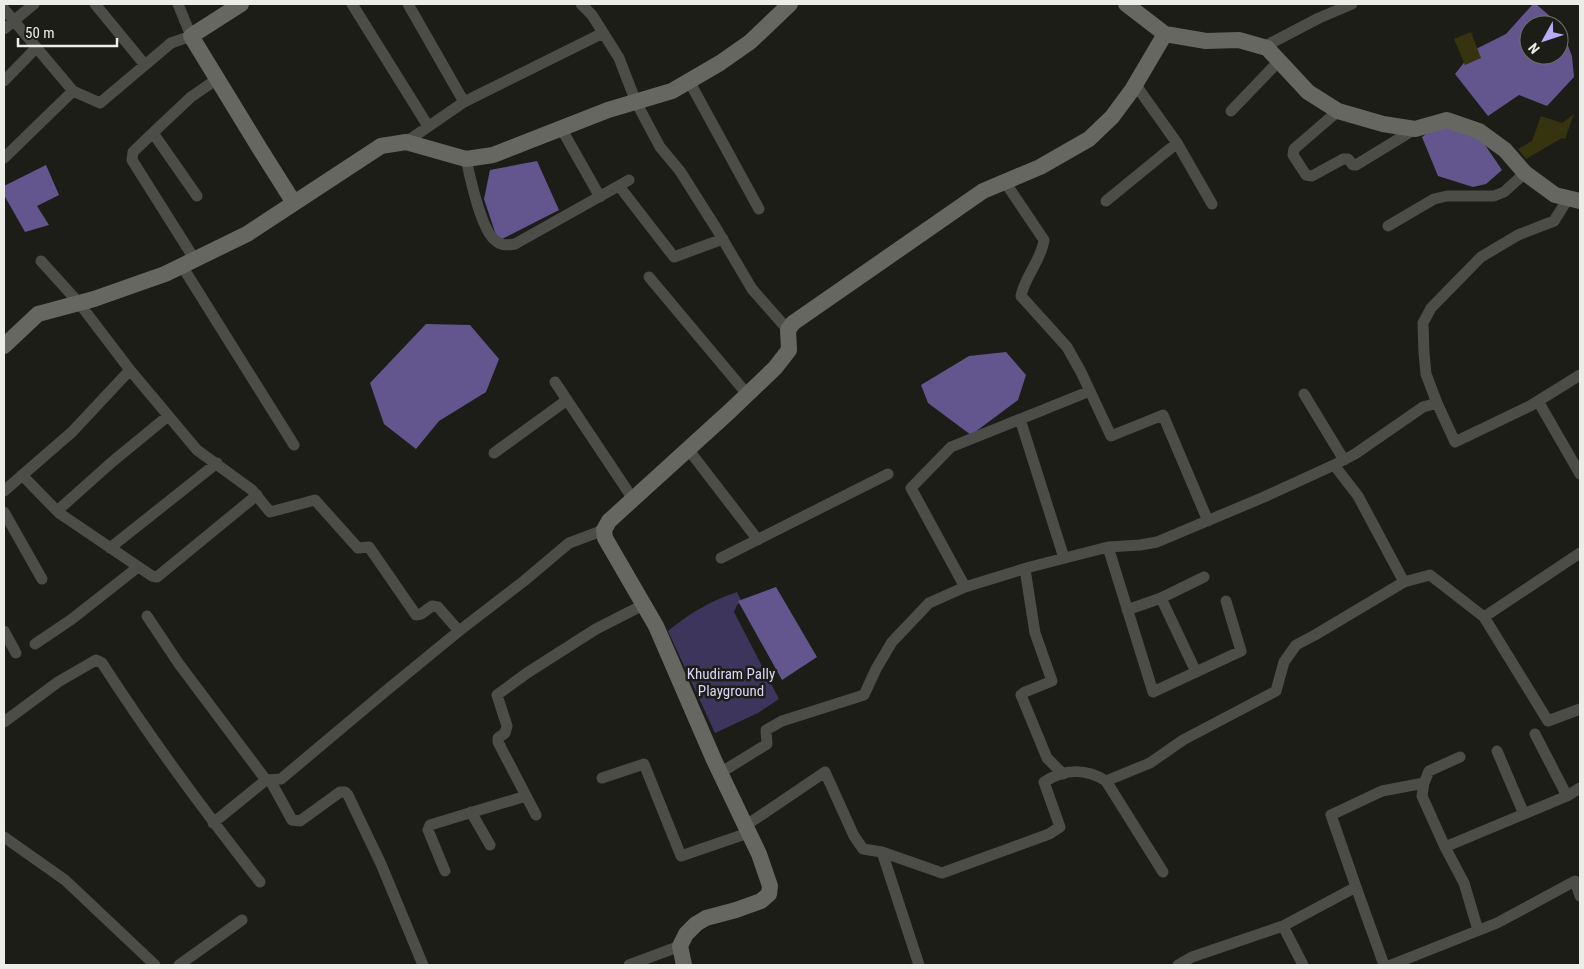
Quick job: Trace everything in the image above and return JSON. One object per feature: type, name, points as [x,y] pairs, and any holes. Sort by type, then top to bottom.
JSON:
[{"type":"street","points":[[4,29],[12,20],[34,4]]},
{"type":"street","points":[[95,4],[145,64]]},
{"type":"street","points":[[178,4],[191,36],[294,202]]},
{"type":"street","points":[[4,9],[73,91],[100,103],[171,43],[191,36],[241,4]]},
{"type":"street","points":[[352,4],[428,126]]},
{"type":"street","points":[[408,4],[464,102]]},
{"type":"street","points":[[581,4],[592,15],[619,58],[636,102],[660,147],[680,171],[752,289],[788,330]]},
{"type":"street","points":[[4,346],[38,314],[79,303],[165,274],[247,234],[381,146],[406,142],[466,159],[493,155],[608,110],[672,91],[720,63],[750,42],[790,4]]},
{"type":"street","points":[[1126,4],[1165,34],[1206,41],[1239,40],[1267,48],[1308,92],[1338,111],[1383,124],[1415,128]]},
{"type":"street","points":[[1267,48],[1271,43],[1336,7],[1352,4]]},
{"type":"street","points":[[406,142],[464,102],[603,32]]},
{"type":"street","points":[[684,965],[680,946],[686,934],[696,924],[706,918],[761,901],[770,894],[770,886],[656,626],[617,562],[605,538],[604,530],[609,521],[775,368],[789,350],[788,330],[793,323],[983,191],[1040,167],[1089,139],[1112,117],[1135,84],[1165,34]]},
{"type":"street","points":[[4,81],[36,48]]},
{"type":"street","points":[[1231,111],[1279,60]]},
{"type":"street","points":[[217,79],[191,97],[153,132],[134,152],[132,160],[294,445]]},
{"type":"street","points":[[688,81],[759,209]]},
{"type":"street","points":[[1135,84],[1177,143],[1212,204]]},
{"type":"street","points":[[4,158],[73,91]]},
{"type":"street","points":[[1338,111],[1294,149],[1293,155],[1306,175],[1312,176],[1343,159],[1348,159],[1353,165],[1356,165],[1415,128],[1446,120],[1479,131],[1505,150],[1525,173],[1555,195],[1575,199]]},
{"type":"street","points":[[561,128],[600,197]]},
{"type":"street","points":[[153,132],[196,196]]},
{"type":"street","points":[[1106,201],[1177,143]]},
{"type":"street","points":[[466,159],[475,201],[491,238],[505,246],[514,244],[624,183],[674,257],[723,239]]},
{"type":"street","points":[[1388,226],[1434,199],[1447,196],[1494,196],[1504,192],[1525,173]]},
{"type":"street","points":[[1005,182],[1044,240],[1042,250],[1023,285],[1021,296],[1067,347],[1090,391],[1110,436],[1162,415],[1208,521]]},
{"type":"street","points":[[1575,199],[1554,221],[1518,235],[1481,257],[1431,308],[1423,322],[1426,374],[1436,403],[1455,442],[1538,401],[1580,375]]},
{"type":"street","points":[[41,261],[79,303],[130,370],[197,450],[252,490],[270,512],[315,500],[358,548],[369,548],[416,615],[421,614],[432,606],[438,608],[458,631]]},
{"type":"street","points":[[649,277],[747,394]]},
{"type":"street","points":[[4,491],[72,432],[130,370]]},
{"type":"street","points":[[555,382],[633,499]]},
{"type":"street","points":[[965,587],[911,488],[950,447],[1090,391]]},
{"type":"street","points":[[1304,394],[1404,582]]},
{"type":"street","points":[[494,453],[567,400]]},
{"type":"street","points":[[1538,401],[1580,474]]},
{"type":"street","points":[[720,773],[767,744],[766,730],[782,721],[864,695],[876,669],[892,642],[929,603],[965,587],[1025,568],[1108,547],[1157,542],[1356,454],[1423,407],[1436,403]]},
{"type":"street","points":[[57,511],[168,416]]},
{"type":"street","points":[[1020,419],[1064,558]]},
{"type":"street","points":[[688,449],[758,540]]},
{"type":"street","points":[[110,548],[217,463]]},
{"type":"street","points":[[721,558],[888,474]]},
{"type":"street","points":[[22,475],[57,511],[152,576],[157,577],[257,495]]},
{"type":"street","points":[[4,512],[42,579]]},
{"type":"street","points":[[213,823],[268,780],[282,779],[458,631],[524,581],[569,543],[604,530]]},
{"type":"street","points":[[1108,547],[1153,692],[1241,651],[1226,601]]},
{"type":"street","points":[[1484,616],[1580,553]]},
{"type":"street","points":[[35,644],[72,619],[138,566]]},
{"type":"street","points":[[1025,568],[1035,633],[1052,682],[1021,695],[1047,758],[1063,774]]},
{"type":"street","points":[[1106,781],[1150,764],[1182,740],[1276,692],[1284,662],[1296,645],[1404,582],[1430,574],[1484,616],[1548,720],[1580,709]]},
{"type":"street","points":[[1127,610],[1161,598],[1204,577]]},
{"type":"street","points":[[1161,598],[1196,672]]},
{"type":"street","points":[[536,814],[498,742],[498,738],[505,733],[507,726],[497,695],[596,628],[643,605]]},
{"type":"street","points":[[147,616],[180,664],[268,780],[292,820],[300,821],[340,792],[345,792],[348,795],[381,864],[423,965]]},
{"type":"street","points":[[4,632],[16,653]]},
{"type":"street","points":[[4,722],[58,682],[96,660],[102,663],[154,741],[213,823],[260,882]]},
{"type":"street","points":[[1535,734],[1567,796]]},
{"type":"street","points":[[1497,752],[1524,814]]},
{"type":"street","points":[[1460,757],[1429,772],[1424,783],[1422,796],[1464,884],[1478,930]]},
{"type":"street","points":[[602,778],[644,764],[681,856],[747,830],[825,772],[854,836],[863,849],[882,852],[942,873],[1049,834],[1060,827],[1044,782],[1053,776],[1081,771],[1098,776],[1106,781],[1163,872]]},
{"type":"street","points":[[1384,965],[1331,815],[1382,791],[1424,783]]},
{"type":"street","points":[[1445,847],[1567,796],[1580,788]]},
{"type":"street","points":[[445,872],[428,830],[430,825],[526,796]]},
{"type":"street","points":[[471,812],[490,845]]},
{"type":"street","points":[[4,837],[65,880],[155,965]]},
{"type":"street","points":[[882,852],[919,965]]},
{"type":"street","points":[[1391,965],[1497,923],[1575,881],[1580,896]]},
{"type":"street","points":[[1178,965],[1192,956],[1283,926],[1356,887]]},
{"type":"street","points":[[179,965],[242,920]]},
{"type":"street","points":[[1283,926],[1303,965]]},
{"type":"street","points":[[629,965],[680,946]]},
{"type":"green space","name":"Khudiram Pally Playground","points":[[737,592],[742,602],[737,605],[734,612],[779,699],[758,713],[715,733],[668,631],[701,608]]},
{"type":"shaded area","points":[[1533,4],[1536,4],[1549,15],[1523,15]]},
{"type":"shaded area","points":[[1519,20],[1519,65],[1569,65],[1569,48],[1572,56],[1574,77],[1547,106],[1519,95],[1488,116],[1455,74],[1474,50],[1506,34]]},
{"type":"shaded area","points":[[1453,126],[1481,139],[1502,170],[1486,184],[1473,187],[1438,176],[1422,137],[1434,128]]},
{"type":"shaded area","points":[[537,161],[559,210],[498,241],[484,199],[490,170]]},
{"type":"shaded area","points":[[46,165],[59,195],[37,206],[49,225],[25,232],[4,195],[4,186]]},
{"type":"shaded area","points":[[426,324],[470,325],[499,359],[486,392],[439,421],[416,449],[384,424],[370,383]]},
{"type":"shaded area","points":[[1006,352],[1026,375],[1018,400],[971,435],[928,403],[921,385],[969,356]]},
{"type":"shaded area","points":[[776,587],[817,657],[782,680],[738,601]]},
{"type":"building","points":[[1471,32],[1481,58],[1465,65],[1454,39]]},
{"type":"building","points":[[1574,114],[1565,139],[1562,138],[1526,159],[1518,149],[1532,141],[1541,116],[1562,123]]}]
